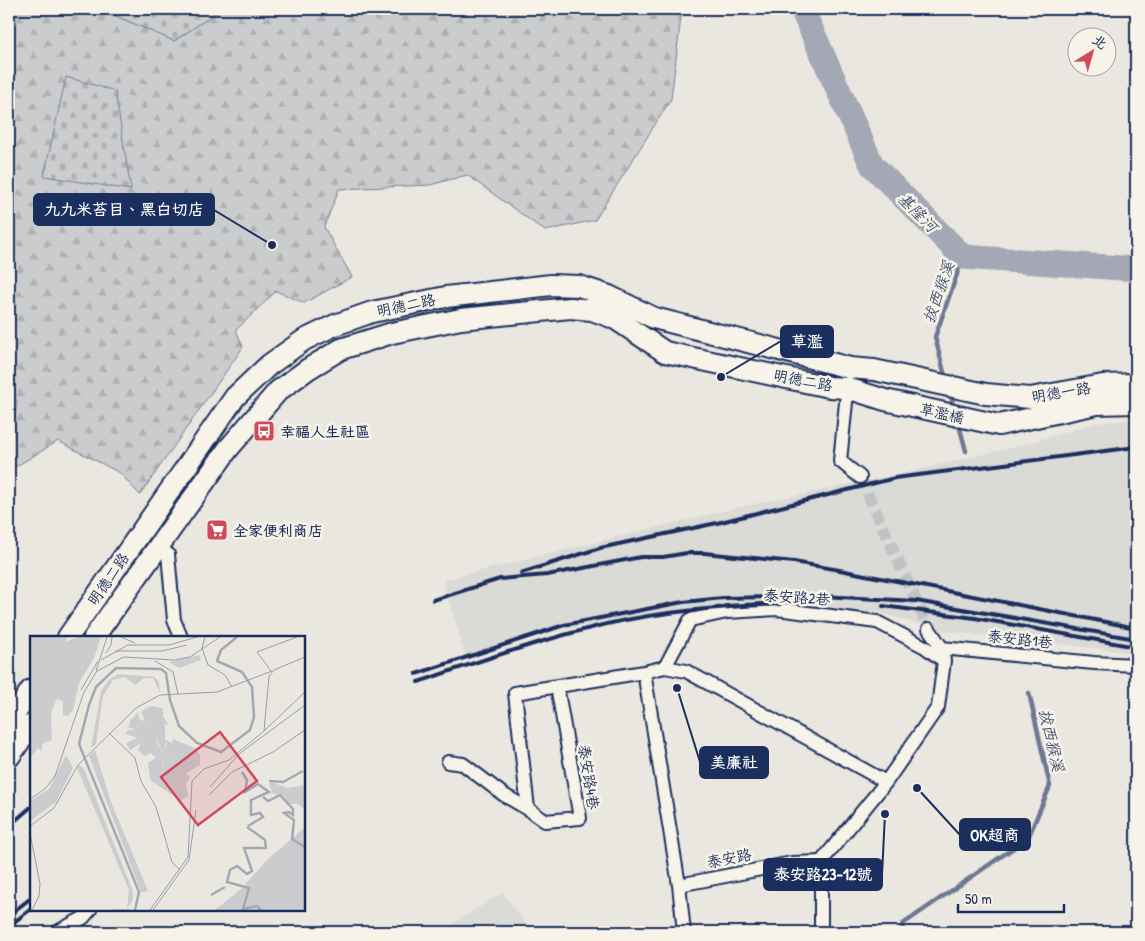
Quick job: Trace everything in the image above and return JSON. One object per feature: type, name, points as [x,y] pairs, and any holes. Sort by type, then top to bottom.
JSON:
[{"type":"main road","name":"明德二路","points":[[69,636],[236,397],[269,364],[304,340],[335,325],[372,312],[446,297],[551,285],[579,286],[609,296],[654,318],[850,368],[881,372]]},
{"type":"main road","name":"明德二路","points":[[95,636],[228,449],[278,392],[308,369],[341,349],[392,333],[461,319],[552,310],[585,309],[614,318],[666,352],[829,387],[847,388],[885,400]]},
{"type":"main road","name":"草濫橋","points":[[881,372],[986,394]]},
{"type":"main road","name":"明德一路","points":[[986,394],[1030,398],[1102,385],[1136,384]]},
{"type":"main road","name":"草濫橋","points":[[885,400],[999,426]]},
{"type":"main road","name":"明德一路","points":[[999,426],[1097,404],[1136,402]]},
{"type":"main road","points":[[9,723],[30,692]]},
{"type":"main road","points":[[9,757],[30,726]]},
{"type":"street","points":[[850,368],[840,462],[860,477]]},
{"type":"street","points":[[168,554],[174,620],[180,636]]},
{"type":"street","name":"泰安路2巷","points":[[665,667],[690,620],[727,612],[777,609],[877,622],[925,647],[944,661]]},
{"type":"street","points":[[821,932],[821,862],[886,782],[938,707],[944,661],[942,648],[929,629]]},
{"type":"street","name":"泰安路1巷","points":[[942,648],[1094,663],[1136,665]]},
{"type":"street","points":[[528,809],[515,693],[665,667],[686,670],[886,782]]},
{"type":"street","points":[[644,672],[684,932]]},
{"type":"street","name":"泰安路4巷","points":[[448,762],[463,764],[504,795],[528,809],[545,822],[580,818],[558,686]]},
{"type":"street","name":"泰安路","points":[[678,885],[792,862],[821,862]]},
{"type":"street","points":[[57,932],[82,918],[89,911]]},
{"type":"shaded area","points":[[1136,419],[1136,653],[945,631],[878,613],[723,606],[560,630],[466,657],[443,580],[735,508],[908,472],[1019,446],[1096,423]]},
{"type":"shaded area","points":[[502,893],[531,932],[439,932]]},
{"type":"green space","points":[[9,9],[100,9],[174,41],[222,9],[682,9],[671,99],[595,220],[545,231],[467,175],[430,185],[339,189],[324,227],[352,277],[304,303],[276,291],[236,330],[243,347],[140,495],[120,473],[58,441],[15,467],[9,452],[17,401],[9,390]]},
{"type":"green space","points":[[100,9],[222,9],[174,41]]},
{"type":"green space","points":[[66,77],[115,91],[131,190],[44,176]]},
{"type":"waterway","name":"基隆河","points":[[802,9],[872,165],[963,257],[1136,269]]},
{"type":"waterway","name":"拔西猴溪","points":[[946,380],[935,337],[963,257]]},
{"type":"waterway","name":"拔西猴溪","points":[[950,392],[954,409]]},
{"type":"waterway","name":"拔西猴溪","points":[[958,421],[966,451]]},
{"type":"waterway","name":"拔西猴溪","points":[[902,932],[903,924],[1028,838],[1050,786],[1029,693]]},
{"type":"tunnel","points":[[860,477],[929,629]]},
{"type":"railway","points":[[521,573],[600,548],[717,523],[895,478],[1136,447]]},
{"type":"railway","points":[[433,600],[500,579],[547,575],[641,557],[704,553],[794,562],[1136,628]]},
{"type":"railway","points":[[416,674],[564,625],[683,602],[723,598],[821,596],[916,601],[1136,639]]},
{"type":"railway","points":[[418,682],[535,643],[607,624],[671,613],[780,604]]},
{"type":"railway","points":[[883,606],[975,618],[1136,647]]},
{"type":"railway","points":[[9,826],[30,808]]},
{"type":"railway","points":[[9,915],[30,899]]},
{"type":"railway","points":[[9,926],[30,910]]},
{"type":"place","name":"九九米苔目、黑白切店","points":[[272,245]]},
{"type":"place","name":"草濫","points":[[721,377]]},
{"type":"place","name":"幸福人生社區","points":[[264,431]]},
{"type":"place","name":"全家便利商店","points":[[217,530]]},
{"type":"place","name":"美廉社","points":[[677,688]]},
{"type":"place","name":"OK超商","points":[[917,788]]},
{"type":"place","name":"泰安路23-12號","points":[[885,814]]}]
